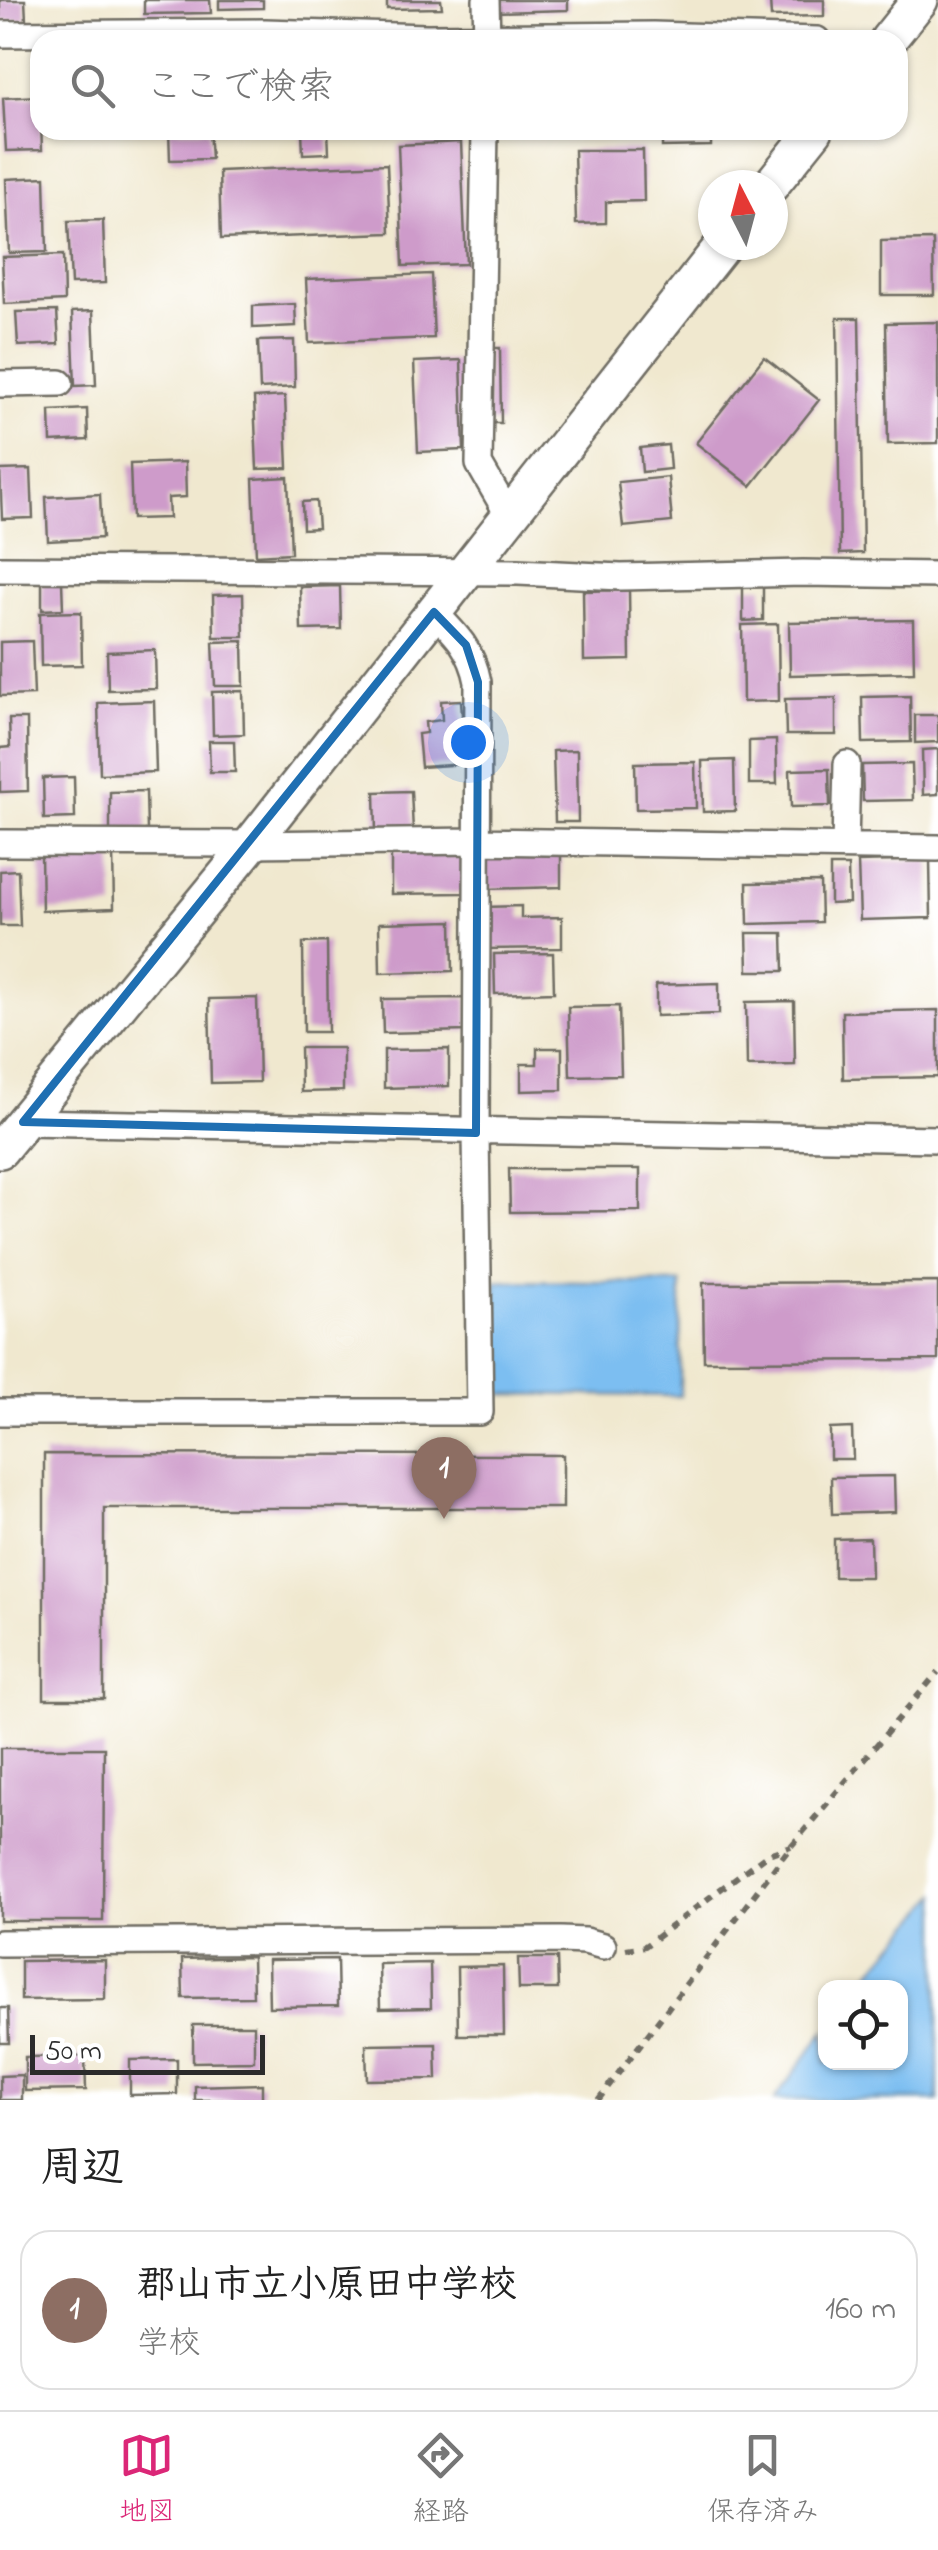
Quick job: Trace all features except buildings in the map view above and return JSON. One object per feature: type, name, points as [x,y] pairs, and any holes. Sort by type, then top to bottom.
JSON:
[{"type":"street","points":[[486,0],[487,30]]},
{"type":"street","points":[[896,30],[920,0]]},
{"type":"street","points":[[0,34],[30,34]]},
{"type":"street","points":[[485,140],[479,464],[509,516]]},
{"type":"street","points":[[783,170],[807,140]]},
{"type":"street","points":[[0,1150],[250,844],[710,260]]},
{"type":"street","points":[[0,384],[60,383]]},
{"type":"street","points":[[0,569],[621,577],[938,575]]},
{"type":"street","points":[[0,1412],[480,1412],[476,1133],[478,682],[466,645],[434,612]]},
{"type":"street","points":[[845,846],[846,764]]},
{"type":"street","points":[[0,843],[476,841],[938,848]]},
{"type":"street","points":[[23,1122],[476,1133],[938,1138]]},
{"type":"street","points":[[0,1943],[560,1940],[603,1946]]},
{"type":"path","points":[[598,2100],[792,1845],[938,1672]]},
{"type":"path","points":[[603,1946],[632,1950],[645,1946],[766,1856],[792,1845]]},
{"type":"highlighted area","points":[[434,612],[466,645],[478,682],[476,1133],[23,1122]]},
{"type":"water","points":[[496,1281],[681,1283],[680,1396],[496,1394]]},
{"type":"water","points":[[938,1894],[938,2100],[774,2100],[818,2040],[818,2070],[908,2070],[908,1980],[864,1980]]},
{"type":"place","name":"郡山市立小原田中学校","points":[[444,1519]]}]
